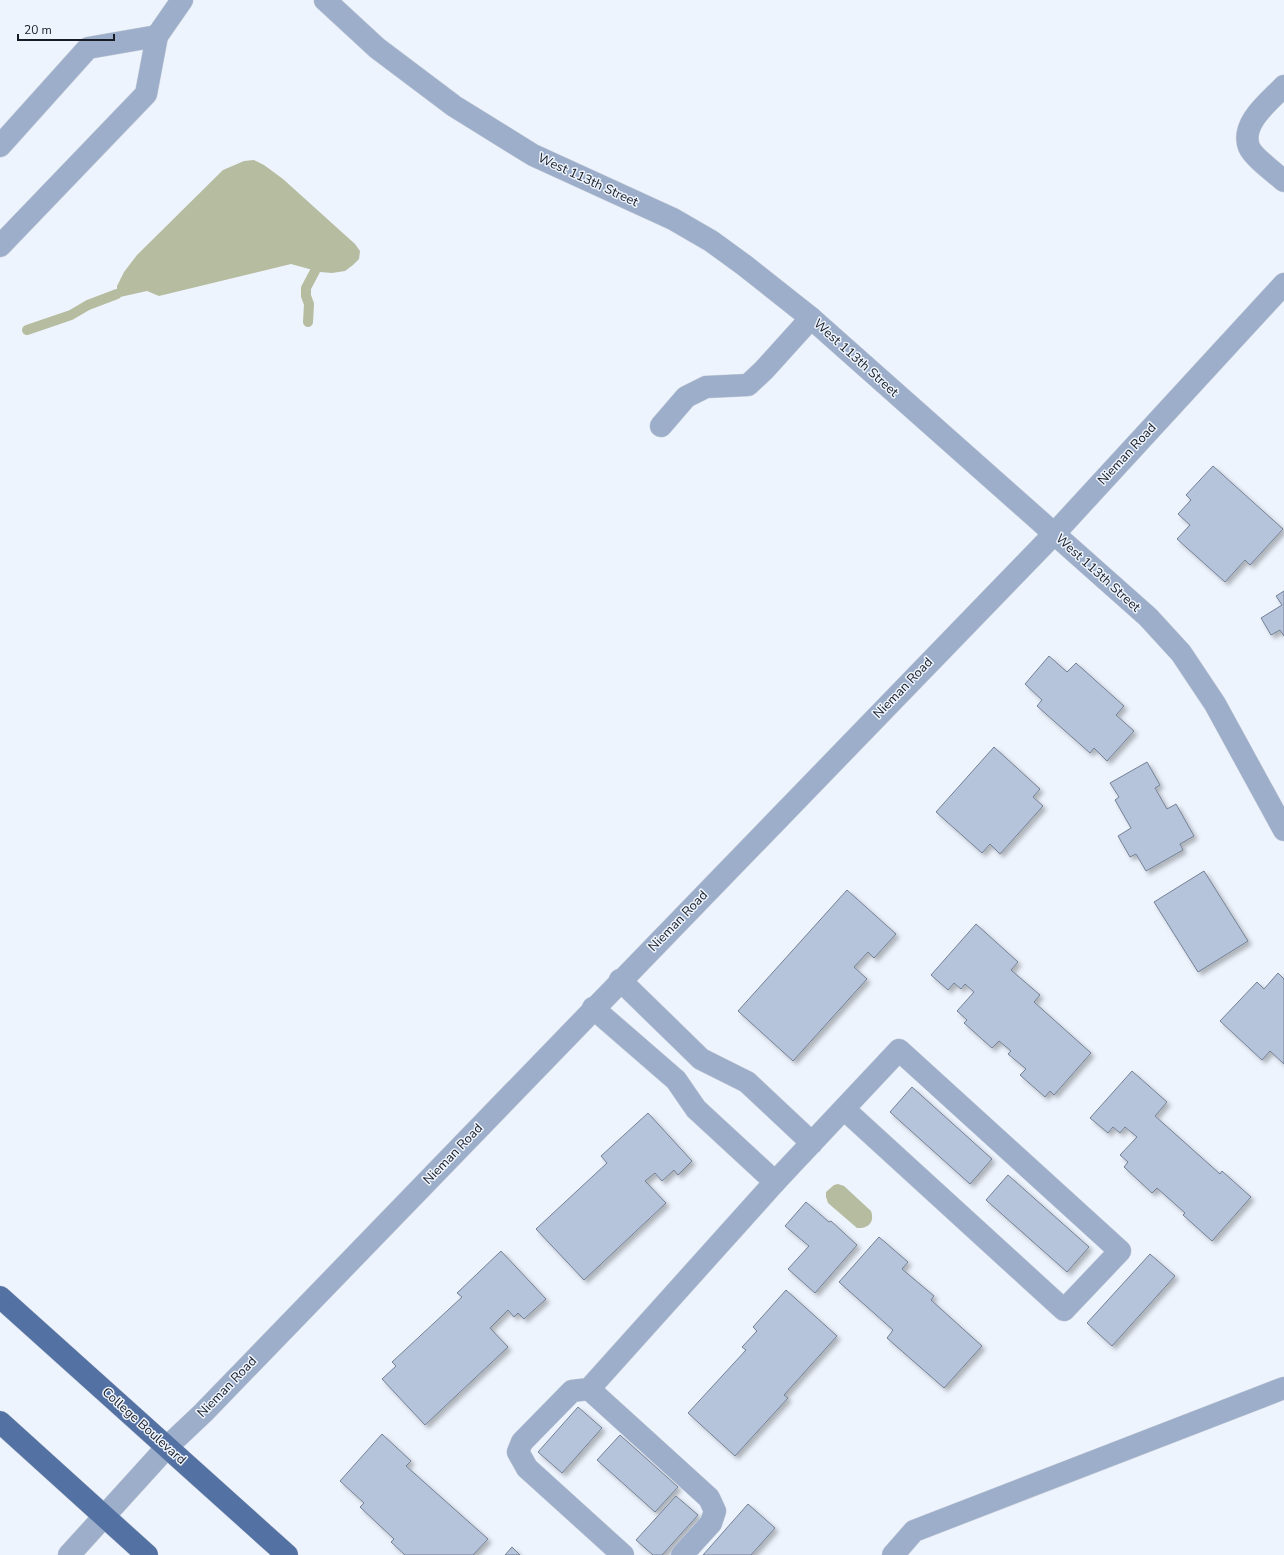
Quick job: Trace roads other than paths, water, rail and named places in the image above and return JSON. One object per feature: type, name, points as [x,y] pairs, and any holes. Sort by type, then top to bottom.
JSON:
[{"type":"main road","name":"College Boulevard","points":[[0,1297],[287,1555]]},
{"type":"main road","points":[[0,1422],[147,1555]]},
{"type":"street","points":[[0,246],[146,94],[157,36],[182,0]]},
{"type":"street","name":"West 113th Street","points":[[325,0],[377,48],[454,106],[534,155],[673,219],[711,241],[811,318],[1148,617],[1181,654],[1215,704],[1284,830]]},
{"type":"street","points":[[0,146],[88,48],[157,36]]},
{"type":"street","points":[[1284,86],[1256,116],[1246,133],[1249,147],[1260,160],[1284,181]]},
{"type":"street","name":"Nieman Road","points":[[69,1555],[167,1447],[1054,534],[1284,284]]},
{"type":"street","points":[[661,426],[686,397],[706,387],[748,385],[764,370],[811,318]]},
{"type":"street","points":[[620,980],[701,1059],[747,1082],[812,1143]]},
{"type":"street","points":[[593,1008],[676,1080],[696,1109],[775,1182]]},
{"type":"street","points":[[623,1555],[527,1468],[518,1452],[522,1442],[572,1391],[588,1389],[775,1182],[899,1050],[1120,1251],[1064,1310],[844,1109]]},
{"type":"street","points":[[893,1555],[914,1531],[1284,1388]]},
{"type":"street","points":[[588,1389],[709,1498],[715,1511],[711,1523],[682,1555]]},
{"type":"waterway","points":[[308,322],[309,304],[306,296],[306,288],[315,271]]},
{"type":"waterway","points":[[27,330],[71,315],[88,305],[117,294]]}]
